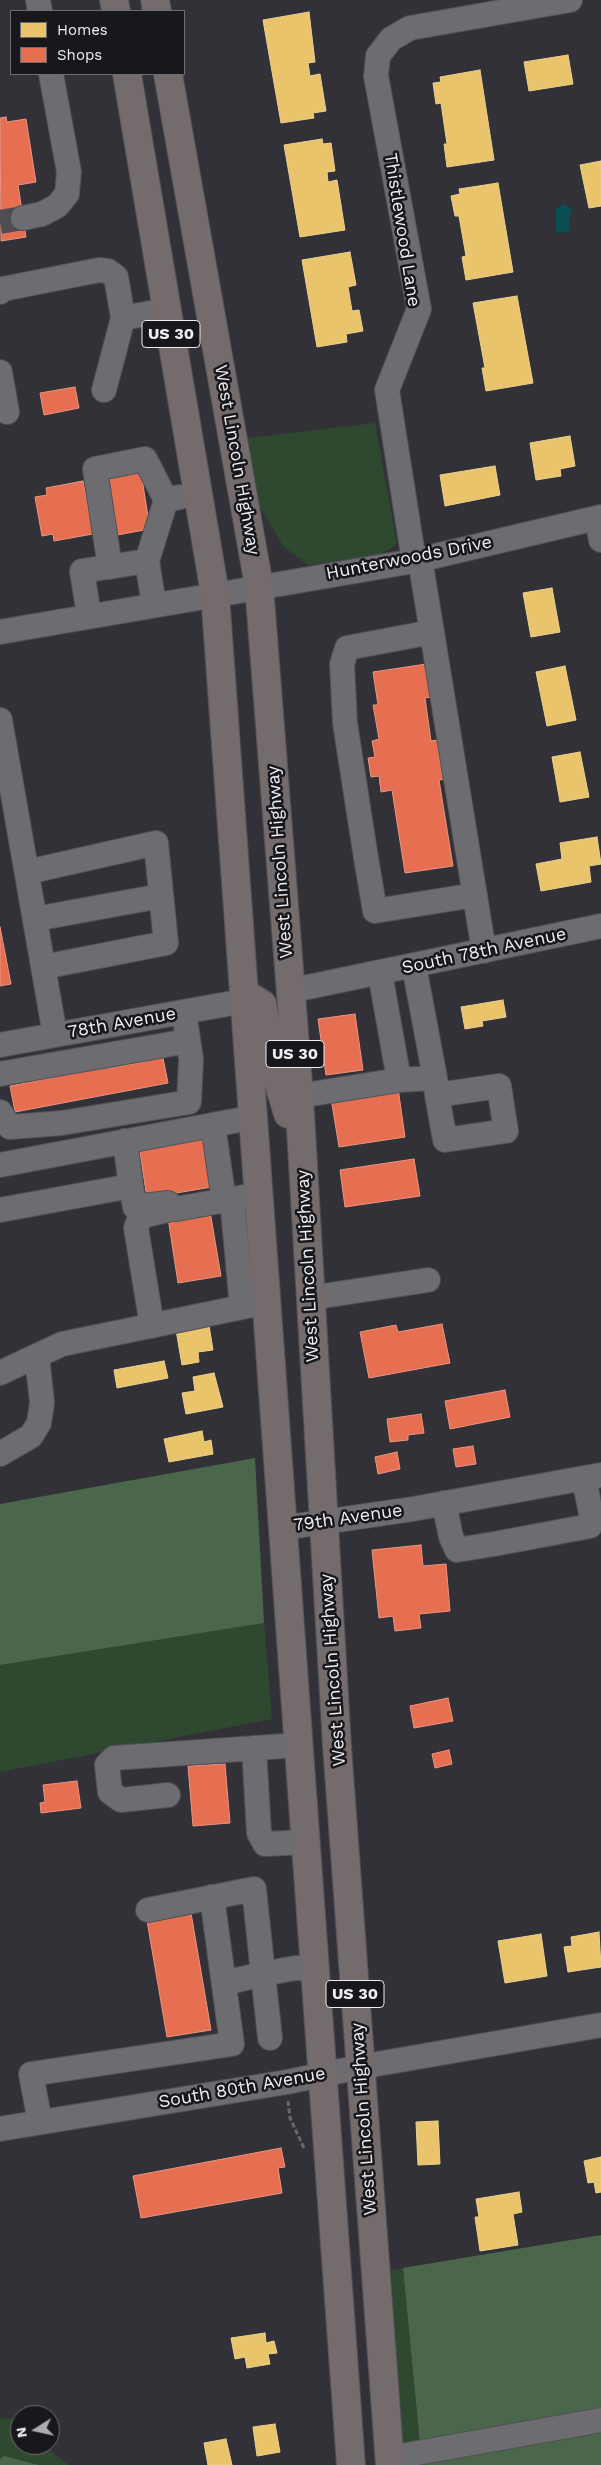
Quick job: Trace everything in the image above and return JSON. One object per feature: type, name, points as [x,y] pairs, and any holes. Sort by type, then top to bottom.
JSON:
[{"type":"main road","name":"West Lincoln Highway","points":[[127,75],[215,594],[244,1001],[260,1194],[255,1304],[282,1528],[324,2074],[351,2465]]},
{"type":"main road","name":"West Lincoln Highway","points":[[168,75],[259,586],[289,991],[299,1096],[323,1522],[389,2462]]},
{"type":"main road","points":[[244,1001],[254,999],[262,1004],[272,1061],[303,1164]]},
{"type":"street","name":"Thistlewood Lane","points":[[484,951],[432,632],[417,560],[387,390],[418,309],[376,76],[378,56],[382,48],[391,39],[410,28],[570,0]]},
{"type":"street","points":[[23,218],[42,214],[57,206],[67,194],[69,172],[51,75]]},
{"type":"street","points":[[0,292],[3,289],[90,271],[108,270],[116,277],[123,318],[104,390]]},
{"type":"street","points":[[123,318],[167,310]]},
{"type":"street","points":[[0,372],[7,412]]},
{"type":"street","points":[[110,567],[95,469],[146,459],[166,500],[147,561],[154,605]]},
{"type":"street","points":[[166,500],[198,494]]},
{"type":"street","name":"Hunterwoods Drive","points":[[0,632],[417,560],[600,525]]},
{"type":"street","points":[[89,616],[82,571],[147,561]]},
{"type":"street","points":[[432,632],[348,648],[342,664],[345,723],[366,858],[375,911],[475,895]]},
{"type":"street","points":[[0,720],[55,1035]]},
{"type":"street","points":[[26,872],[156,843],[166,943],[43,967]]},
{"type":"street","points":[[35,919],[161,896]]},
{"type":"street","name":"South 78th Avenue","points":[[374,974],[601,926]]},
{"type":"street","points":[[299,1096],[399,1080],[436,1086],[414,966]]},
{"type":"street","points":[[289,991],[374,974],[399,1080]]},
{"type":"street","name":"78th Avenue","points":[[0,1045],[244,1001]]},
{"type":"street","points":[[184,1012],[191,1059],[189,1102],[62,1123],[5,1120],[8,1164],[255,1118]]},
{"type":"street","points":[[91,1028],[95,1057]]},
{"type":"street","points":[[0,1074],[188,1041]]},
{"type":"street","points":[[0,1374],[62,1344],[255,1304],[227,1193],[213,1125]]},
{"type":"street","points":[[125,1141],[135,1207],[168,1202],[176,1209]]},
{"type":"street","points":[[0,1210],[131,1186]]},
{"type":"street","points":[[152,1326],[136,1228],[139,1220],[146,1215],[176,1209],[227,1193],[260,1194]]},
{"type":"street","points":[[310,1298],[428,1280]]},
{"type":"street","points":[[0,1454],[32,1436],[39,1423],[42,1403],[37,1356]]},
{"type":"street","points":[[444,1504],[451,1537],[457,1550],[590,1526],[592,1519],[593,1476]]},
{"type":"street","name":"79th Avenue","points":[[282,1528],[444,1504],[593,1476]]},
{"type":"street","points":[[168,1795],[121,1800],[110,1792],[107,1765],[114,1758],[298,1745]]},
{"type":"street","points":[[254,1748],[259,1833],[265,1844],[306,1842]]},
{"type":"street","points":[[148,1910],[254,1889],[270,2038]]},
{"type":"street","points":[[40,2122],[31,2074],[232,2044],[212,1897]]},
{"type":"street","points":[[224,1983],[295,1968],[316,1969]]},
{"type":"street","name":"South 80th Avenue","points":[[0,2129],[287,2082],[360,2066],[601,2025]]},
{"type":"street","points":[[389,2462],[601,2420]]},
{"type":"green space","points":[[375,423],[397,544],[378,556],[308,565],[283,546],[254,497],[239,439]]},
{"type":"green space","points":[[255,1458],[264,1623],[0,1665],[0,1504]]},
{"type":"green space","points":[[264,1623],[272,1719],[0,1772],[0,1665]]},
{"type":"green space","points":[[601,2235],[601,2465],[422,2465],[403,2268]]},
{"type":"green space","points":[[403,2268],[422,2465],[403,2465],[391,2270]]},
{"type":"green space","points":[[0,2412],[1,2419],[10,2418],[10,2455],[56,2455],[69,2465],[39,2465],[4,2456],[0,2459]]},
{"type":"green space","points":[[4,2456],[39,2465],[0,2465],[0,2459]]},
{"type":"water","points":[[564,204],[572,209],[569,218],[570,232],[556,233],[556,208]]},
{"type":"building: Homes","points":[[309,12],[315,62],[308,63],[310,76],[320,74],[326,111],[313,113],[314,118],[281,123],[263,20]]},
{"type":"building: Homes","points":[[568,55],[573,84],[529,91],[524,62]]},
{"type":"building: Homes","points":[[480,70],[494,160],[447,167],[444,144],[447,144],[441,103],[436,104],[433,83],[441,82],[440,77]]},
{"type":"building: Homes","points":[[322,139],[323,144],[331,143],[335,171],[327,172],[328,182],[337,180],[345,230],[300,237],[284,145]]},
{"type":"building: Homes","points":[[601,161],[601,206],[589,208],[580,165]]},
{"type":"building: Homes","points":[[498,183],[513,272],[466,280],[462,257],[466,256],[459,216],[455,216],[451,196],[460,194],[459,189]]},
{"type":"building: Homes","points":[[350,252],[356,285],[348,287],[352,311],[359,310],[363,331],[346,334],[347,342],[317,347],[302,260]]},
{"type":"building: Homes","points":[[517,296],[533,383],[486,391],[482,368],[485,368],[473,303]]},
{"type":"building: Homes","points":[[570,436],[575,466],[560,469],[561,476],[536,480],[530,443]]},
{"type":"building: Homes","points":[[495,466],[500,495],[445,506],[440,475]]},
{"type":"building: Homes","points":[[552,588],[560,632],[531,637],[523,593]]},
{"type":"building: Homes","points":[[565,666],[576,720],[547,726],[536,672]]},
{"type":"building: Homes","points":[[580,752],[589,797],[560,802],[552,757]]},
{"type":"building: Homes","points":[[597,837],[601,864],[589,866],[591,882],[541,891],[536,864],[562,859],[560,843]]},
{"type":"building: Homes","points":[[503,1000],[506,1017],[482,1021],[483,1026],[465,1029],[461,1007]]},
{"type":"building: Homes","points":[[208,1319],[213,1350],[198,1352],[199,1362],[182,1365],[175,1324]]},
{"type":"building: Homes","points":[[164,1361],[168,1378],[117,1388],[114,1370]]},
{"type":"building: Homes","points":[[214,1373],[223,1407],[186,1414],[182,1393],[195,1391],[193,1377]]},
{"type":"building: Homes","points":[[202,1431],[204,1442],[211,1440],[213,1454],[169,1462],[164,1439]]},
{"type":"building: Homes","points":[[599,1932],[601,1967],[568,1972],[564,1947],[572,1946],[571,1937]]},
{"type":"building: Homes","points":[[541,1934],[547,1976],[505,1983],[498,1941]]},
{"type":"building: Homes","points":[[438,2121],[440,2164],[418,2165],[416,2122]]},
{"type":"building: Homes","points":[[601,2157],[601,2192],[596,2193],[594,2182],[588,2183],[584,2161]]},
{"type":"building: Homes","points":[[519,2192],[522,2212],[513,2214],[518,2245],[480,2251],[475,2217],[479,2217],[476,2199]]},
{"type":"building: Homes","points":[[265,2333],[266,2343],[274,2341],[277,2353],[268,2354],[270,2364],[247,2368],[245,2357],[235,2359],[231,2338]]},
{"type":"building: Homes","points":[[275,2424],[280,2452],[257,2456],[253,2427]]},
{"type":"building: Homes","points":[[226,2439],[232,2465],[208,2465],[204,2443]]},
{"type":"building: Shops","points":[[6,117],[7,122],[26,119],[36,182],[18,185],[26,237],[1,241],[0,118]]},
{"type":"building: Shops","points":[[75,387],[79,408],[44,415],[40,393]]},
{"type":"building: Shops","points":[[140,466],[150,529],[117,535],[107,471]]},
{"type":"building: Shops","points":[[83,481],[93,534],[54,541],[53,534],[42,536],[35,497],[47,495],[46,488]]},
{"type":"building: Shops","points":[[433,663],[438,696],[425,698],[431,741],[445,739],[451,778],[439,780],[453,866],[405,873],[392,790],[381,792],[379,776],[371,777],[368,758],[375,757],[372,741],[379,739],[373,705],[378,705],[373,672]]},
{"type":"building: Shops","points":[[0,927],[11,984],[0,986]]},
{"type":"building: Shops","points":[[355,1014],[363,1070],[326,1075],[318,1019]]},
{"type":"building: Shops","points":[[163,1058],[168,1083],[15,1112],[10,1086],[71,1074],[71,1070],[110,1063],[110,1068]]},
{"type":"building: Shops","points":[[398,1088],[405,1137],[339,1147],[331,1098]]},
{"type":"building: Shops","points":[[203,1136],[212,1187],[147,1198],[139,1147]]},
{"type":"building: Shops","points":[[414,1159],[420,1196],[345,1207],[340,1170]]},
{"type":"building: Shops","points":[[210,1211],[221,1276],[178,1283],[168,1218]]},
{"type":"building: Shops","points":[[442,1324],[450,1363],[369,1378],[360,1332],[396,1325],[398,1332]]},
{"type":"building: Shops","points":[[505,1390],[510,1417],[450,1429],[445,1401]]},
{"type":"building: Shops","points":[[421,1414],[424,1433],[408,1435],[408,1440],[390,1442],[387,1419]]},
{"type":"building: Shops","points":[[473,1446],[476,1464],[456,1467],[453,1449]]},
{"type":"building: Shops","points":[[397,1452],[400,1469],[378,1474],[375,1457]]},
{"type":"building: Shops","points":[[421,1545],[423,1566],[446,1564],[450,1611],[419,1614],[421,1628],[395,1631],[393,1616],[379,1618],[372,1550]]},
{"type":"building: Shops","points":[[448,1698],[453,1721],[414,1728],[410,1706]]},
{"type":"building: Shops","points":[[449,1750],[452,1764],[435,1768],[432,1754]]},
{"type":"building: Shops","points":[[225,1764],[230,1823],[193,1826],[188,1766]]},
{"type":"building: Shops","points":[[77,1781],[81,1808],[41,1813],[40,1803],[45,1802],[43,1785]]},
{"type":"building: Shops","points":[[190,1907],[211,2030],[167,2037],[146,1915]]},
{"type":"building: Shops","points":[[281,2148],[285,2167],[278,2168],[282,2193],[141,2218],[133,2176]]},
{"type":"tunnel","points":[[0,222],[23,218]]}]
